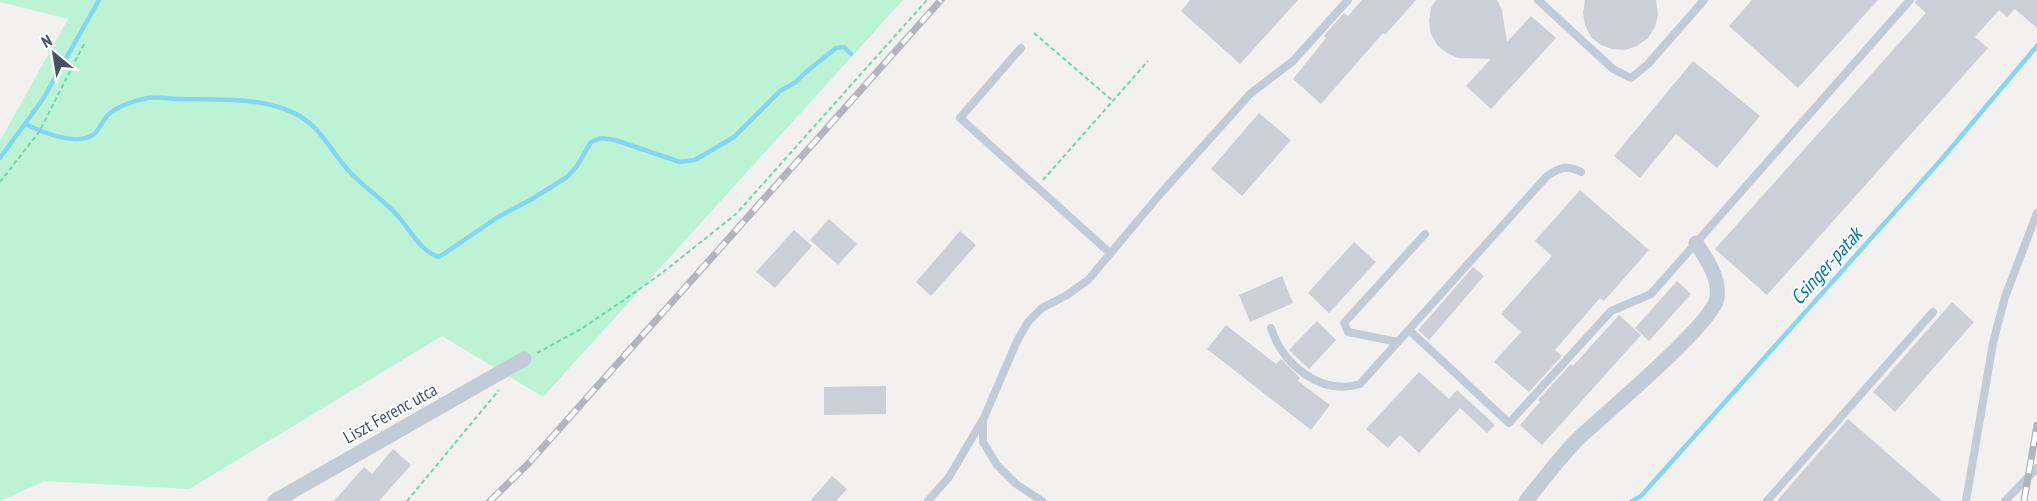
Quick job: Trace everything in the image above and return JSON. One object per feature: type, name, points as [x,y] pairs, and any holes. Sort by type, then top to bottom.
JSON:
[{"type":"street","points":[[1526,501],[1577,440],[1608,410],[1658,368],[1709,313],[1717,298],[1714,276],[1696,243]]},
{"type":"street","name":"Liszt Ferenc utca","points":[[275,501],[524,359]]},
{"type":"lane","points":[[928,501],[949,477],[983,420],[1028,322],[1042,308],[1067,295],[1088,280],[1162,192],[1250,94],[1293,61],[1348,0]]},
{"type":"lane","points":[[1538,0],[1613,69],[1630,78],[1648,64],[1704,0]]},
{"type":"lane","points":[[1409,330],[1509,423],[1611,311],[1651,294],[1910,0]]},
{"type":"lane","points":[[1021,48],[960,117],[1110,253]]},
{"type":"lane","points":[[1271,328],[1286,357],[1301,371],[1318,381],[1335,387],[1360,384],[1547,176],[1559,168],[1569,166],[1581,172]]},
{"type":"lane","points":[[1966,501],[1993,344],[2006,297],[2037,213]]},
{"type":"lane","points":[[1398,342],[1348,332],[1344,323],[1425,234]]},
{"type":"lane","points":[[1767,501],[1933,312]]},
{"type":"lane","points":[[983,420],[983,442],[997,465],[1016,484],[1042,501]]},
{"type":"lane","points":[[2005,501],[2037,468]]},
{"type":"path","points":[[524,359],[581,329],[662,273],[736,214],[927,0]]},
{"type":"path","points":[[1034,33],[1113,101]]},
{"type":"path","points":[[0,182],[39,132],[85,42]]},
{"type":"path","points":[[1038,187],[1148,61]]},
{"type":"path","points":[[407,501],[502,387]]},
{"type":"green space","points":[[0,0],[903,0],[543,397],[442,336],[189,489],[45,481],[0,501],[0,141],[68,19],[0,2]]},
{"type":"building","points":[[1190,0],[1298,0],[1240,64],[1181,11]]},
{"type":"building","points":[[1362,0],[1416,0],[1385,35],[1383,33],[1321,104],[1293,79],[1326,38],[1324,36],[1327,32],[1344,13],[1348,16]]},
{"type":"building","points":[[1436,0],[1497,0],[1502,10],[1507,42],[1531,16],[1556,38],[1491,109],[1466,86],[1491,59],[1458,58],[1437,45],[1431,34],[1429,21],[1431,8]]},
{"type":"building","points":[[1585,0],[1656,0],[1658,15],[1655,27],[1648,38],[1637,46],[1625,50],[1601,45],[1591,37],[1585,25],[1583,13]]},
{"type":"building","points":[[1752,0],[1878,0],[1798,88],[1729,26]]},
{"type":"building","points":[[1916,0],[2037,0],[2037,28],[2015,9],[2007,17],[1999,10],[1975,37],[1988,48],[1767,295],[1715,249],[1926,13],[1915,3]]},
{"type":"building","points":[[1693,61],[1760,116],[1717,168],[1676,134],[1640,178],[1614,156]]},
{"type":"building","points":[[1259,113],[1291,140],[1242,196],[1211,169]]},
{"type":"building","points":[[1580,190],[1649,250],[1604,301],[1600,298],[1555,350],[1562,356],[1529,392],[1494,362],[1521,332],[1501,314],[1552,256],[1535,241]]},
{"type":"building","points":[[829,219],[857,244],[838,265],[810,240]]},
{"type":"building","points":[[794,230],[812,246],[775,288],[756,272]]},
{"type":"building","points":[[960,231],[976,245],[931,296],[916,282]]},
{"type":"building","points":[[1354,242],[1376,262],[1329,313],[1308,293]]},
{"type":"building","points":[[1473,267],[1484,276],[1429,340],[1418,330]]},
{"type":"building","points":[[1282,276],[1293,303],[1250,322],[1239,295]]},
{"type":"building","points":[[1677,281],[1691,294],[1649,341],[1635,328]]},
{"type":"building","points":[[1952,302],[1974,322],[1895,412],[1873,392]]},
{"type":"building","points":[[1619,315],[1641,335],[1542,445],[1520,425],[1540,402],[1538,400],[1571,364],[1573,366]]},
{"type":"building","points":[[1317,321],[1336,340],[1309,369],[1289,350]]},
{"type":"building","points":[[1226,325],[1276,364],[1281,359],[1300,378],[1298,381],[1330,405],[1311,430],[1207,349]]},
{"type":"building","points":[[1419,372],[1449,399],[1457,390],[1495,425],[1487,433],[1460,408],[1419,453],[1400,435],[1388,448],[1366,429]]},
{"type":"building","points":[[886,386],[886,414],[824,415],[824,387]]},
{"type":"building","points":[[1848,419],[1942,501],[1777,501]]},
{"type":"building","points":[[393,449],[411,465],[379,501],[334,501],[364,467],[372,474]]},
{"type":"building","points":[[832,476],[847,489],[836,501],[810,501]]},
{"type":"waterway","points":[[0,158],[43,99],[99,0]]},
{"type":"waterway","name":"Csinger-patak","points":[[1632,501],[1641,496],[1941,160],[2037,46]]},
{"type":"waterway","points":[[25,124],[60,137],[87,138],[94,134],[107,116],[115,110],[132,102],[152,97],[246,101],[284,109],[296,114],[313,127],[354,176],[398,216],[421,246],[439,257],[498,217],[567,177],[577,166],[591,142],[601,138],[615,140],[680,162],[695,160],[734,137],[780,91],[796,82],[836,48],[844,47],[851,54]]},
{"type":"railway","points":[[490,501],[528,464],[941,0]]},
{"type":"railway","points":[[2024,501],[2037,425]]}]
